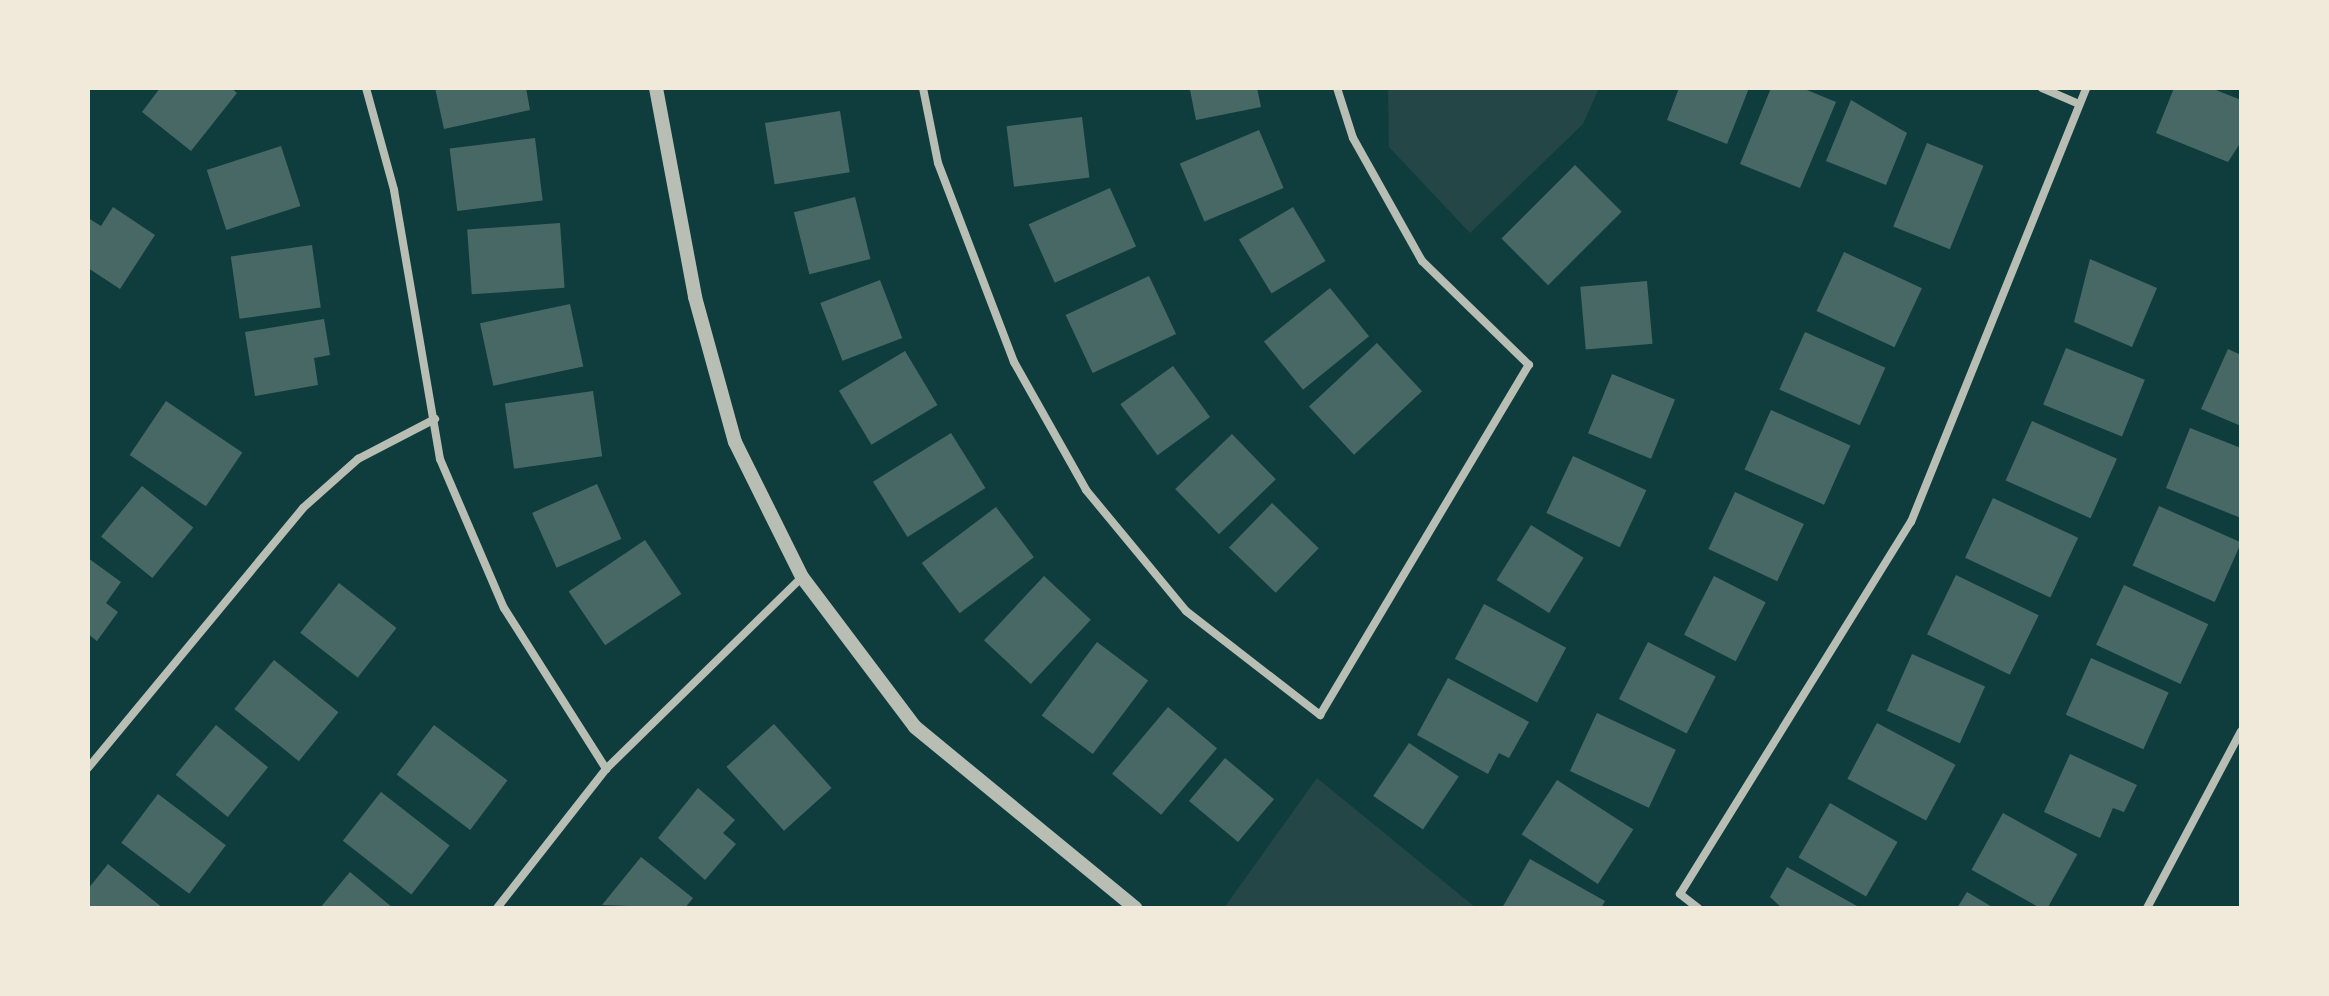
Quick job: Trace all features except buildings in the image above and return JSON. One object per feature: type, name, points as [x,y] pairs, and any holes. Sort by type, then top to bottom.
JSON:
[{"type":"street","points":[[366,88],[394,190],[440,459],[504,608],[606,769]]},
{"type":"street","points":[[656,88],[688,267],[735,442],[802,577],[915,727],[1135,908]]},
{"type":"street","points":[[923,88],[938,163],[1014,362],[1086,490],[1186,611],[1320,715],[1529,365],[1422,261],[1353,138],[1337,88]]},
{"type":"street","points":[[2042,88],[2079,104]]},
{"type":"street","points":[[1698,908],[1680,894],[1911,522],[2086,88]]},
{"type":"street","points":[[88,768],[303,508],[358,459],[435,419]]},
{"type":"street","points":[[497,908],[606,769],[802,577]]},
{"type":"street","points":[[2147,908],[2241,731]]},
{"type":"shaded area","points":[[1388,88],[1599,88],[1583,124],[1470,233],[1389,147]]},
{"type":"shaded area","points":[[1317,778],[1476,908],[1224,908]]}]
